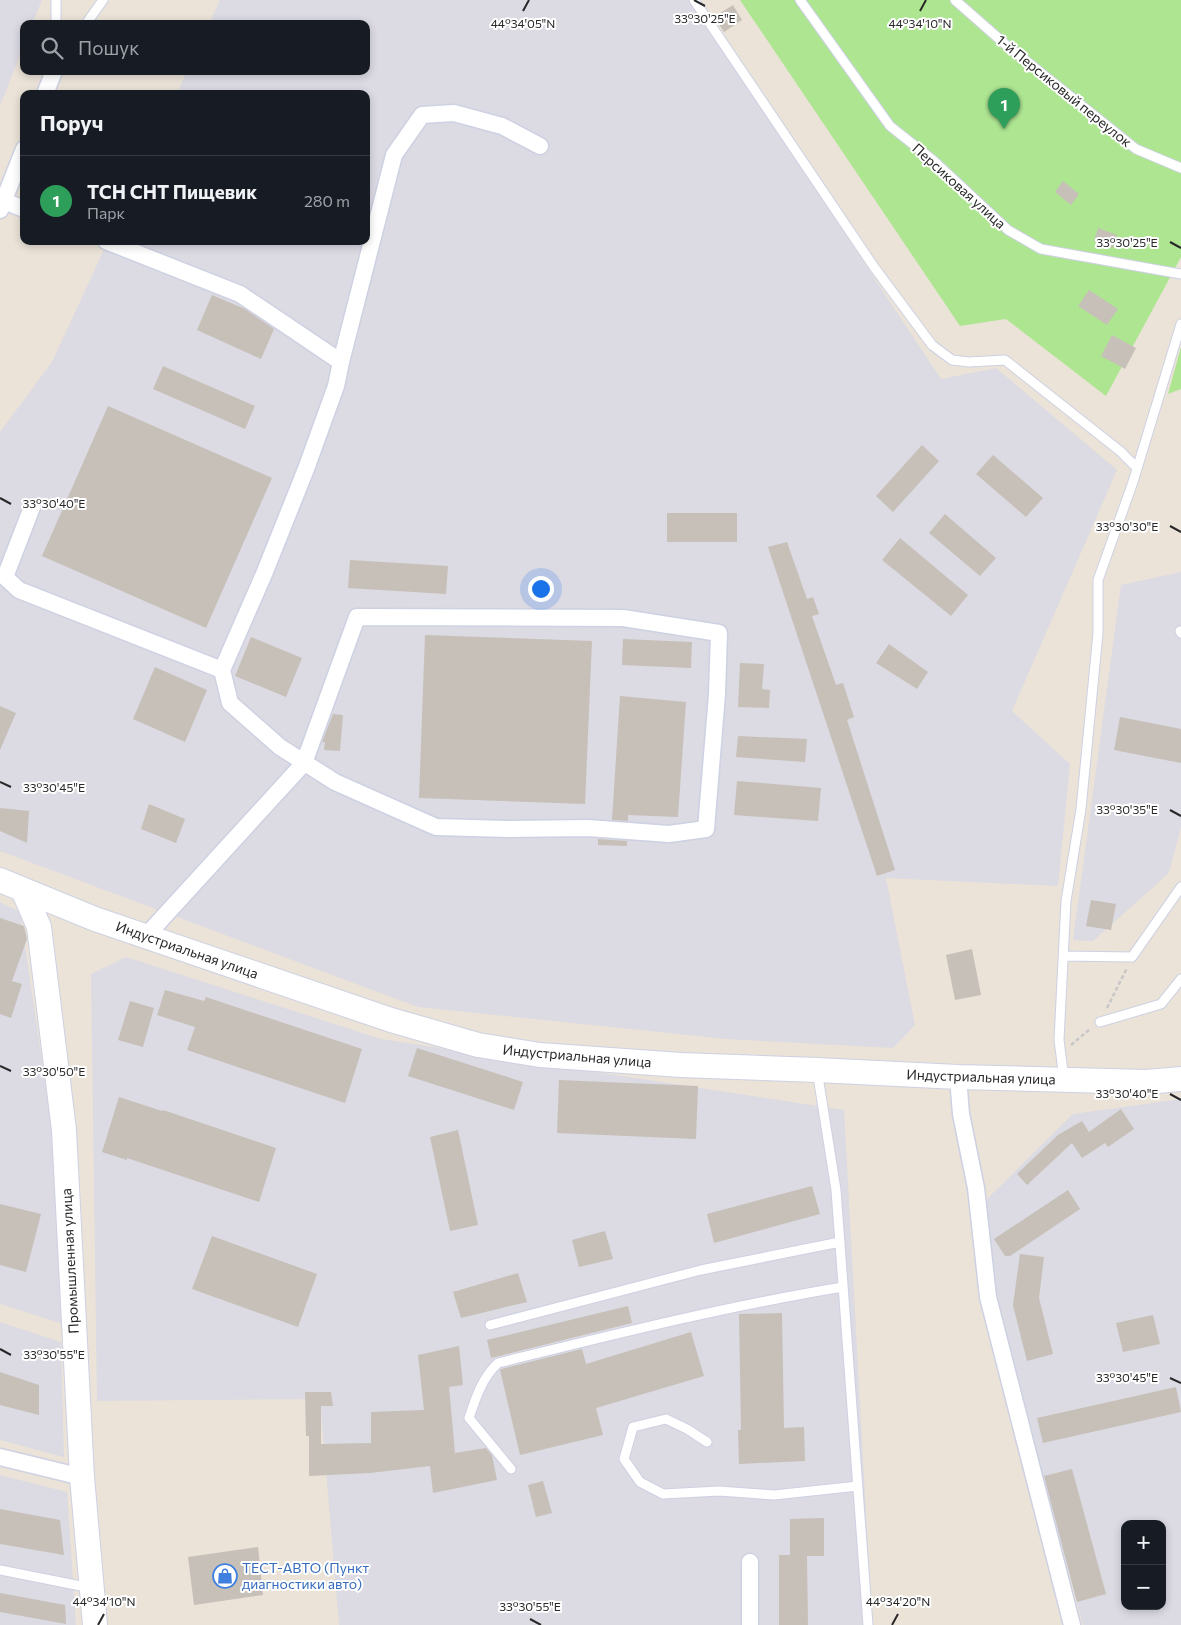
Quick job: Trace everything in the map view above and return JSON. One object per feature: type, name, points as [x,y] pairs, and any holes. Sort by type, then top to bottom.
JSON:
[{"type":"main road","name":"Индустриальная улица","points":[[0,880],[95,919],[391,1020],[478,1045],[540,1056],[682,1065],[958,1077],[1146,1082],[1181,1079]]},
{"type":"main road","name":"Промышленная улица","points":[[22,890],[39,927],[64,1130],[82,1476],[94,1625]]},
{"type":"main road","points":[[39,927],[65,916],[95,919]]},
{"type":"street","points":[[47,90],[52,75]]},
{"type":"street","points":[[146,936],[304,763],[356,617],[623,618],[719,633],[717,694],[706,828],[669,834],[588,828],[508,829],[436,827],[334,782],[304,763],[280,747],[230,703],[222,670],[303,478],[336,386],[394,155],[422,115],[454,113],[502,126],[540,146]]},
{"type":"street","points":[[20,159],[2,205],[20,207]]},
{"type":"street","points":[[116,245],[240,294],[341,362]]},
{"type":"street","points":[[32,507],[5,577],[19,590],[222,670]]},
{"type":"street","points":[[958,1077],[961,1114],[976,1188],[988,1297],[1072,1625]]},
{"type":"street","points":[[0,1457],[82,1476]]},
{"type":"street","points":[[750,1562],[750,1625]]},
{"type":"lane","points":[[56,0],[56,20]]},
{"type":"lane","points":[[89,20],[102,0]]},
{"type":"lane","points":[[694,0],[874,267],[932,345],[952,360],[970,362],[1005,360],[1138,468]]},
{"type":"lane","name":"Персиковая улица","points":[[800,0],[890,126],[934,160],[1008,230],[1041,249],[1181,274]]},
{"type":"lane","name":"1-й Персиковый переулок","points":[[955,0],[1005,44],[1136,149],[1181,168]]},
{"type":"lane","points":[[1064,1080],[1059,1040],[1066,901],[1080,808],[1098,633],[1098,580],[1138,468],[1181,324]]},
{"type":"lane","points":[[1063,956],[1132,958],[1181,887]]},
{"type":"lane","points":[[1100,1022],[1161,1004],[1181,978]]},
{"type":"lane","points":[[817,1070],[836,1190],[868,1625]]},
{"type":"lane","points":[[490,1325],[701,1270],[840,1242]]},
{"type":"lane","points":[[512,1469],[469,1418],[478,1391],[490,1370],[498,1362],[730,1308],[843,1287]]},
{"type":"lane","points":[[707,1442],[687,1429],[666,1419],[633,1428],[624,1459],[640,1482],[664,1494],[719,1491],[774,1496],[858,1486]]},
{"type":"lane","points":[[0,1570],[92,1588]]},
{"type":"shaded area","points":[[0,0],[42,0],[34,20],[20,20],[20,55],[0,106]]},
{"type":"shaded area","points":[[220,0],[690,0],[941,379],[996,368],[1117,470],[1012,711],[1070,764],[1058,886],[886,878],[915,1025],[893,1048],[726,1039],[418,1007],[0,851],[0,432],[52,362],[106,245],[370,245],[370,90],[179,90],[185,75],[370,75],[370,20],[211,20]]},
{"type":"shaded area","points":[[1181,572],[1181,827],[1169,873],[1093,941],[1073,940],[1121,585]]},
{"type":"shaded area","points":[[0,902],[20,912],[54,1142],[63,1324],[0,1304]]},
{"type":"shaded area","points":[[126,957],[381,1039],[844,1110],[872,1625],[339,1625],[320,1399],[97,1401],[91,974]]},
{"type":"shaded area","points":[[1181,1099],[1181,1625],[1083,1625],[993,1297],[985,1201],[1073,1114]]},
{"type":"shaded area","points":[[0,1322],[61,1342],[64,1457],[0,1440]]},
{"type":"shaded area","points":[[0,1475],[67,1492],[76,1625],[0,1625]]},
{"type":"green space","points":[[740,0],[1181,0],[1181,257],[1106,396],[1006,319],[960,326]]},
{"type":"green space","points":[[1181,347],[1181,389],[1168,394]]},
{"type":"building","points":[[733,5],[742,20],[724,32],[714,17]]},
{"type":"building","points":[[1063,181],[1079,194],[1071,205],[1055,192]]},
{"type":"building","points":[[1098,228],[1117,235],[1113,248],[1094,241]]},
{"type":"building","points":[[1089,290],[1118,309],[1107,325],[1078,306]]},
{"type":"building","points":[[212,295],[245,309],[274,329],[261,359],[197,330]]},
{"type":"building","points":[[1112,335],[1136,348],[1125,369],[1101,356]]},
{"type":"building","points":[[163,366],[255,406],[245,429],[153,389]]},
{"type":"building","points":[[108,406],[272,478],[206,628],[42,556]]},
{"type":"building","points":[[922,445],[939,461],[893,512],[876,496]]},
{"type":"building","points":[[993,455],[1043,498],[1026,517],[976,474]]},
{"type":"building","points":[[667,513],[737,513],[737,542],[667,542]]},
{"type":"building","points":[[945,514],[996,558],[980,576],[929,533]]},
{"type":"building","points":[[900,538],[968,595],[951,616],[882,560]]},
{"type":"building","points":[[787,542],[807,599],[813,597],[819,614],[812,616],[836,685],[843,683],[854,717],[847,720],[895,870],[877,876],[768,547]]},
{"type":"building","points":[[350,560],[448,566],[446,594],[348,588]]},
{"type":"building","points":[[425,635],[592,641],[585,804],[419,798]]},
{"type":"building","points":[[251,637],[302,658],[286,697],[235,676]]},
{"type":"building","points":[[623,639],[692,642],[691,668],[622,665]]},
{"type":"building","points":[[889,644],[928,672],[917,689],[876,663]]},
{"type":"building","points":[[740,663],[764,664],[762,689],[770,690],[769,708],[738,707]]},
{"type":"building","points":[[155,667],[207,690],[185,742],[133,719]]},
{"type":"building","points":[[620,696],[686,702],[678,817],[628,815],[628,821],[612,820]]},
{"type":"building","points":[[0,706],[16,713],[0,750]]},
{"type":"building","points":[[333,714],[343,715],[340,751],[324,750],[325,742],[322,742]]},
{"type":"building","points":[[1120,717],[1181,729],[1181,763],[1114,750]]},
{"type":"building","points":[[738,736],[807,739],[805,762],[736,757]]},
{"type":"building","points":[[737,781],[821,788],[818,821],[734,815]]},
{"type":"building","points":[[149,804],[185,819],[176,843],[141,829]]},
{"type":"building","points":[[0,808],[29,811],[27,843],[0,831]]},
{"type":"building","points":[[598,839],[627,841],[627,846],[598,845]]},
{"type":"building","points":[[1091,900],[1116,904],[1111,930],[1086,926]]},
{"type":"building","points":[[0,918],[24,926],[27,939],[12,981],[22,984],[11,1018],[0,1014]]},
{"type":"building","points":[[972,949],[981,995],[955,1000],[946,955]]},
{"type":"building","points":[[165,990],[204,1001],[206,997],[362,1049],[345,1103],[187,1050],[195,1027],[157,1015]]},
{"type":"building","points":[[130,1001],[154,1008],[143,1047],[118,1040]]},
{"type":"building","points":[[417,1048],[523,1082],[514,1110],[408,1076]]},
{"type":"building","points":[[559,1080],[698,1086],[696,1139],[557,1133]]},
{"type":"building","points":[[119,1097],[276,1148],[259,1202],[127,1158],[127,1160],[102,1152]]},
{"type":"building","points":[[1121,1109],[1134,1129],[1108,1147],[1105,1143],[1082,1158],[1072,1143],[1027,1185],[1017,1174],[1058,1135],[1082,1121],[1089,1132]]},
{"type":"building","points":[[458,1130],[478,1225],[450,1231],[430,1137]]},
{"type":"building","points":[[812,1186],[820,1214],[714,1243],[707,1214]]},
{"type":"building","points":[[1068,1190],[1080,1209],[1010,1256],[1005,1256],[994,1239]]},
{"type":"building","points":[[0,1204],[41,1214],[26,1272],[0,1265]]},
{"type":"building","points":[[605,1231],[613,1259],[579,1267],[572,1240]]},
{"type":"building","points":[[212,1236],[317,1274],[298,1327],[192,1289]]},
{"type":"building","points":[[1020,1254],[1044,1257],[1039,1298],[1053,1354],[1027,1361],[1013,1305]]},
{"type":"building","points":[[518,1273],[527,1302],[461,1318],[453,1292]]},
{"type":"building","points":[[628,1306],[632,1323],[491,1358],[487,1340]]},
{"type":"building","points":[[782,1313],[784,1428],[804,1427],[805,1461],[739,1464],[738,1430],[741,1430],[739,1314]]},
{"type":"building","points":[[1153,1315],[1160,1344],[1123,1352],[1116,1323]]},
{"type":"building","points":[[691,1332],[704,1376],[596,1408],[603,1435],[520,1455],[501,1369],[582,1349],[586,1364]]},
{"type":"building","points":[[459,1346],[463,1385],[449,1387],[455,1453],[486,1448],[492,1455],[497,1480],[433,1493],[430,1466],[370,1473],[309,1476],[309,1436],[306,1436],[305,1392],[331,1392],[333,1406],[321,1406],[321,1444],[371,1443],[371,1412],[424,1410],[418,1355]]},
{"type":"building","points":[[0,1372],[39,1385],[39,1415],[0,1405]]},
{"type":"building","points":[[1176,1387],[1181,1412],[1043,1443],[1037,1418]]},
{"type":"building","points":[[1072,1469],[1106,1594],[1077,1602],[1044,1476]]},
{"type":"building","points":[[543,1481],[552,1513],[536,1517],[528,1485]]},
{"type":"building","points":[[0,1509],[60,1520],[64,1555],[0,1544]]},
{"type":"building","points":[[824,1518],[824,1556],[807,1556],[808,1625],[779,1625],[779,1555],[790,1555],[790,1519]]},
{"type":"building","name":"ТЕСТ-АВТО (Пункт диагностики авто)","points":[[258,1547],[263,1595],[194,1605],[188,1557]]},
{"type":"building","points":[[0,1593],[65,1605],[66,1624],[0,1612]]},
{"type":"place","name":"ТСН СНТ Пищевик","points":[[1004,129]]},
{"type":"place","name":"ТЕСТ-АВТО (Пункт диагностики авто)","points":[[225,1576]]}]
